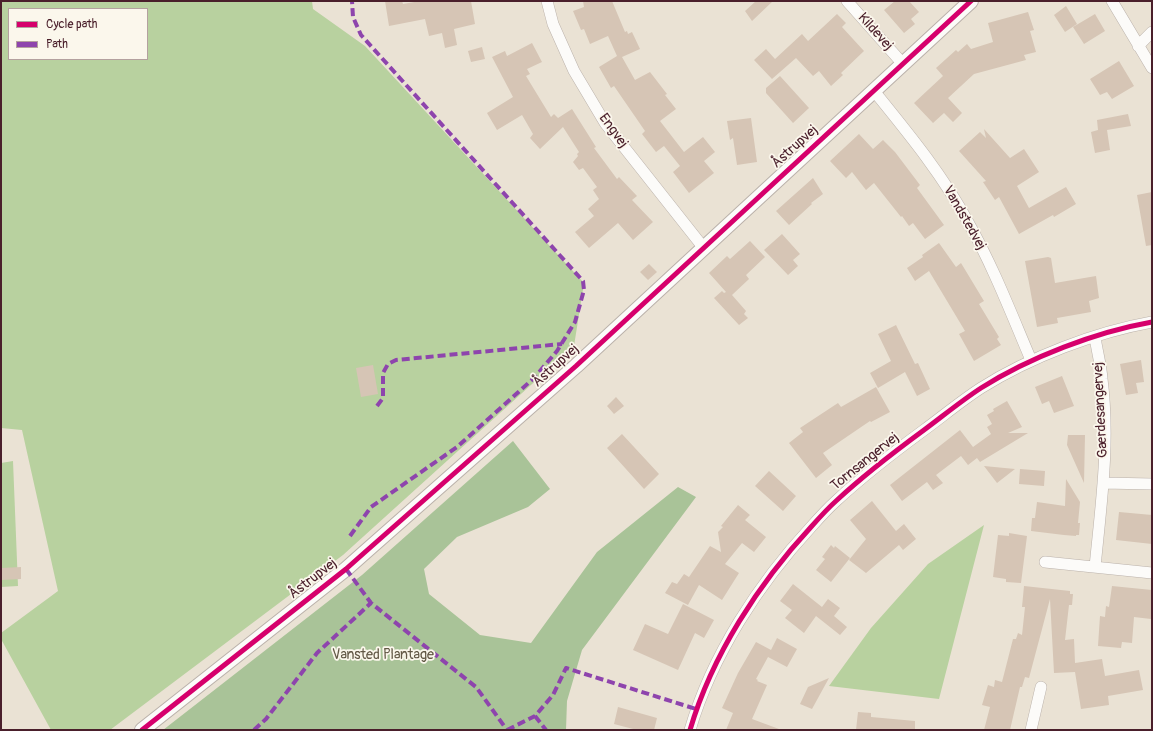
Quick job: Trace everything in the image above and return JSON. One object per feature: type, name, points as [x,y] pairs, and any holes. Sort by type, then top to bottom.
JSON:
[{"type":"street","name":"Engvej","points":[[547,1],[554,24],[574,71],[605,123],[703,247]]},
{"type":"street","name":"Kildevej","points":[[846,1],[904,64]]},
{"type":"street","name":"Åstrupvej","points":[[142,730],[346,569],[576,366],[703,247],[904,64],[970,1]]},
{"type":"street","points":[[1112,1],[1152,68]]},
{"type":"street","points":[[1138,46],[1152,32]]},
{"type":"street","name":"Vandstedvej","points":[[874,91],[916,143],[943,181],[967,221],[989,262],[1031,360]]},
{"type":"street","name":"Tornsangervej","points":[[690,730],[696,709],[719,659],[751,602],[790,550],[834,502],[884,459],[981,388],[1031,360],[1095,337],[1135,325],[1152,322]]},
{"type":"street","name":"Gærdesangervej","points":[[1095,337],[1102,379],[1105,433],[1103,483],[1095,567]]},
{"type":"street","points":[[1103,483],[1152,484]]},
{"type":"street","points":[[1045,562],[1152,573]]},
{"type":"street","points":[[1031,730],[1041,687]]},
{"type":"green space","points":[[1,1],[312,1],[313,9],[365,46],[584,283],[574,346],[343,555],[110,730],[51,730],[1,639],[1,633],[58,591],[22,430],[1,428]]},
{"type":"green space","name":"Vansted Plantage","points":[[513,441],[550,489],[528,507],[457,537],[424,569],[429,594],[480,635],[531,643],[597,552],[678,487],[696,497],[582,650],[567,701],[566,730],[163,730],[362,575]]},
{"type":"green space","points":[[13,461],[18,586],[1,587],[1,463]]},
{"type":"green space","points":[[984,525],[939,699],[829,686],[871,628],[928,564]]},
{"type":"building","points":[[385,1],[402,1],[403,4],[420,1],[471,1],[475,24],[454,29],[457,45],[445,48],[442,33],[429,36],[425,19],[389,26]]},
{"type":"building","points":[[583,1],[612,1],[625,32],[627,31],[628,34],[632,32],[640,49],[622,57],[635,80],[650,72],[667,94],[665,95],[676,109],[660,121],[684,152],[703,137],[715,152],[704,161],[714,173],[689,193],[673,172],[680,166],[664,146],[656,152],[642,134],[645,131],[614,86],[611,88],[599,67],[617,56],[608,36],[590,44],[584,29],[581,30],[573,11],[584,7]]},
{"type":"building","points":[[756,1],[773,1],[752,21],[745,11]]},
{"type":"building","points":[[895,1],[909,1],[919,12],[911,19],[915,24],[904,33],[884,10]]},
{"type":"building","points":[[1066,6],[1077,24],[1065,32],[1054,15]]},
{"type":"building","points":[[1028,12],[1034,30],[1030,31],[1036,52],[1024,55],[1026,60],[974,74],[948,98],[962,113],[953,122],[944,113],[933,123],[914,103],[943,76],[936,68],[956,50],[958,52],[967,44],[971,49],[993,42],[988,23]]},
{"type":"building","points":[[837,14],[846,23],[842,27],[864,51],[841,73],[843,75],[831,86],[819,71],[813,76],[796,58],[772,79],[754,60],[766,49],[775,59],[802,34],[808,41]]},
{"type":"building","points":[[1095,14],[1105,31],[1084,44],[1073,27]]},
{"type":"building","points":[[532,43],[542,62],[527,69],[530,74],[526,76],[551,117],[554,114],[558,118],[572,109],[596,147],[594,148],[617,179],[619,177],[637,196],[632,200],[653,222],[633,240],[618,223],[589,248],[575,232],[594,216],[588,209],[599,199],[593,190],[597,187],[583,168],[579,170],[573,162],[578,156],[577,154],[579,152],[563,127],[540,149],[530,138],[533,134],[522,115],[497,130],[487,113],[513,97],[492,57],[505,51],[507,56]]},
{"type":"building","points":[[482,47],[485,59],[471,62],[468,51]]},
{"type":"building","points":[[1119,61],[1134,86],[1112,99],[1107,92],[1100,95],[1090,79]]},
{"type":"building","points":[[780,76],[809,108],[793,123],[766,93],[766,88]]},
{"type":"building","points":[[1128,114],[1131,126],[1107,130],[1110,150],[1095,153],[1091,132],[1098,130],[1097,120]]},
{"type":"building","points":[[751,118],[757,162],[737,165],[733,138],[730,140],[727,121]]},
{"type":"building","points":[[984,129],[1010,158],[1024,149],[1039,172],[1017,186],[1029,208],[1066,187],[1076,204],[1054,217],[1053,215],[1019,234],[999,197],[995,200],[983,182],[986,181],[959,151],[980,132],[986,138]]},
{"type":"building","points":[[859,134],[873,149],[883,140],[895,152],[920,185],[917,188],[944,225],[925,239],[913,223],[909,226],[874,183],[866,190],[852,172],[846,178],[830,161]]},
{"type":"building","points":[[813,178],[823,194],[811,203],[812,204],[789,225],[776,211]]},
{"type":"building","points":[[1152,192],[1152,245],[1146,246],[1137,195]]},
{"type":"building","points":[[782,234],[800,254],[793,260],[798,266],[788,275],[764,250]]},
{"type":"building","points":[[750,241],[765,257],[746,275],[749,279],[732,295],[746,311],[744,314],[748,318],[739,325],[714,298],[722,291],[724,293],[726,292],[709,273],[727,256],[730,259]]},
{"type":"building","points":[[939,243],[956,267],[961,263],[984,301],[979,304],[999,337],[997,339],[1001,345],[974,361],[959,334],[965,331],[929,271],[915,281],[907,268]]},
{"type":"building","points":[[1048,257],[1051,258],[1055,283],[1096,276],[1099,298],[1089,301],[1091,312],[1057,318],[1058,323],[1037,327],[1025,261]]},
{"type":"building","points":[[649,264],[657,272],[648,280],[640,272]]},
{"type":"building","points":[[896,325],[915,364],[918,363],[930,389],[917,396],[905,372],[878,388],[870,373],[891,361],[878,334]]},
{"type":"building","points":[[1141,360],[1144,382],[1136,383],[1138,393],[1126,395],[1120,364]]},
{"type":"building","points":[[373,365],[378,394],[361,397],[356,368]]},
{"type":"building","points":[[1062,376],[1074,406],[1054,413],[1049,401],[1042,404],[1035,387]]},
{"type":"building","points":[[876,387],[890,412],[871,422],[870,421],[823,453],[832,465],[816,478],[789,443],[803,432],[800,428],[838,403],[841,407]]},
{"type":"building","points":[[616,397],[624,406],[614,414],[607,406]]},
{"type":"building","points":[[1007,401],[1022,427],[1008,433],[1028,433],[980,462],[977,458],[968,465],[961,456],[936,475],[943,483],[933,490],[927,482],[902,501],[890,485],[960,430],[973,447],[991,434],[987,427],[992,424],[987,415],[994,411],[993,409]]},
{"type":"building","points":[[622,434],[659,474],[644,489],[607,448]]},
{"type":"building","points":[[1068,435],[1085,435],[1084,483],[1067,445]]},
{"type":"building","points":[[984,466],[1015,469],[997,483]]},
{"type":"building","points":[[1020,469],[1045,471],[1044,486],[1019,484]]},
{"type":"building","points":[[769,471],[796,496],[783,511],[755,486]]},
{"type":"building","points":[[1066,479],[1080,502],[1078,523],[1080,523],[1079,535],[1064,535],[1031,531],[1032,518],[1035,518],[1037,502],[1065,506]]},
{"type":"building","points":[[872,501],[896,531],[904,524],[916,539],[903,550],[899,545],[866,573],[849,560],[866,539],[850,520]]},
{"type":"building","points":[[738,505],[750,515],[745,520],[766,537],[754,552],[742,543],[725,564],[739,573],[722,600],[699,585],[688,605],[665,593],[672,582],[677,584],[684,574],[689,577],[710,546],[721,552],[718,532]]},
{"type":"building","points":[[1119,512],[1152,515],[1152,544],[1116,540]]},
{"type":"building","points":[[1009,533],[1027,536],[1021,583],[1006,582],[1006,579],[993,577],[998,535],[1009,536]]},
{"type":"building","points":[[831,545],[834,548],[835,546],[850,558],[831,582],[816,570],[825,559],[822,557]]},
{"type":"building","points":[[21,567],[21,579],[1,580],[1,568]]},
{"type":"building","points":[[793,584],[822,607],[828,599],[840,608],[834,616],[847,627],[840,635],[816,616],[804,633],[785,618],[792,610],[780,601]]},
{"type":"building","points":[[1024,586],[1070,591],[1070,594],[1073,594],[1072,605],[1069,605],[1065,640],[1074,639],[1075,663],[1102,659],[1105,676],[1139,670],[1143,690],[1108,696],[1109,705],[1081,709],[1075,672],[1054,673],[1050,599],[1029,678],[1025,677],[1022,687],[1020,687],[1010,730],[984,730],[990,707],[982,705],[988,685],[994,687],[995,680],[1002,682],[1013,639],[1016,639],[1018,633],[1022,635],[1025,607],[1022,607]]},
{"type":"building","points":[[1112,586],[1152,590],[1151,619],[1134,617],[1132,643],[1122,642],[1121,648],[1098,646],[1100,616],[1105,617],[1106,606],[1109,607]]},
{"type":"building","points":[[683,604],[714,620],[704,638],[695,633],[678,670],[633,650],[645,624],[668,634]]},
{"type":"building","points":[[777,638],[797,649],[787,667],[768,657],[756,679],[758,680],[757,681],[767,685],[752,719],[779,730],[726,730],[733,713],[722,708],[738,673],[756,642],[771,650]]},
{"type":"building","points":[[829,678],[812,709],[800,704],[808,687]]},
{"type":"building","points":[[618,707],[657,718],[654,730],[637,730],[614,724]]},
{"type":"building","points":[[858,712],[871,713],[871,717],[915,721],[915,730],[856,730]]},
{"type":"marked path","points":[[350,536],[371,507],[457,447],[534,378],[557,351],[575,322],[584,290],[583,281],[361,35],[353,17],[352,1]]},
{"type":"marked path","points":[[377,406],[383,398],[383,373],[388,364],[396,360],[562,344]]},
{"type":"marked path","points":[[346,569],[371,603],[476,687],[507,730]]},
{"type":"marked path","points":[[254,730],[266,719],[317,653],[371,603]]},
{"type":"marked path","points":[[507,730],[535,716],[553,695],[566,668],[696,709]]},
{"type":"marked path","points":[[535,716],[546,730]]},
{"type":"cycle path","points":[[142,730],[346,569],[576,366],[971,1]]},
{"type":"cycle path","points":[[690,730],[699,702],[711,675],[739,621],[773,572],[792,549],[823,514],[847,491],[890,455],[959,403],[1000,377],[1042,356],[1086,339],[1131,326],[1152,322]]}]
